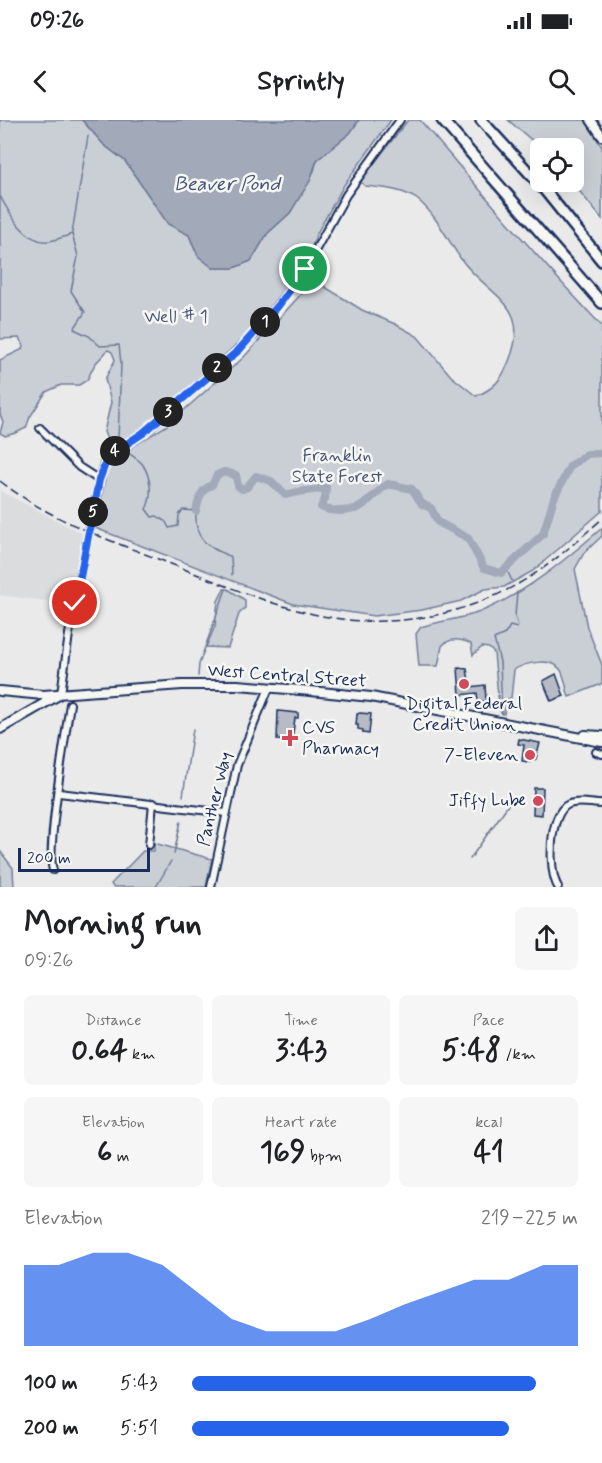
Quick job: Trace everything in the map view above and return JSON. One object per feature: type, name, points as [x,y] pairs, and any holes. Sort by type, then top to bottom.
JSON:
[{"type":"highway","points":[[442,120],[602,303]]},
{"type":"highway","points":[[481,120],[543,188],[602,261]]},
{"type":"main road","points":[[591,120],[602,136]]},
{"type":"main road","name":"West Central Street","points":[[0,691],[20,694],[61,694],[182,685],[269,688],[371,697],[602,742]]},
{"type":"main road","points":[[20,694],[28,702],[27,712]]},
{"type":"main road","points":[[0,729],[61,694]]},
{"type":"main road","name":"West Central Street","points":[[569,734],[602,736]]},
{"type":"street","points":[[61,694],[69,634],[99,480],[107,459],[148,429],[255,334],[305,269],[346,195],[400,120]]},
{"type":"street","points":[[40,428],[79,467],[99,480]]},
{"type":"street","name":"Panther Way","points":[[211,887],[225,813],[239,757],[269,688]]},
{"type":"street","points":[[53,870],[50,861],[70,704]]},
{"type":"street","points":[[59,793],[225,813]]},
{"type":"street","points":[[558,887],[553,876],[554,827],[560,812],[570,804],[578,802],[602,804]]},
{"type":"street","points":[[149,845],[153,803]]},
{"type":"shaded area","points":[[0,491],[83,534],[72,593],[46,601],[0,595]]},
{"type":"green space","name":"Well # 1","points":[[0,120],[82,120],[104,145],[125,161],[168,224],[189,235],[195,250],[213,268],[234,268],[251,261],[267,234],[290,213],[314,171],[317,160],[350,133],[359,120],[391,120],[344,185],[316,235],[307,260],[267,315],[250,334],[143,427],[111,449],[112,442],[104,432],[111,402],[105,379],[115,360],[112,352],[108,350],[95,364],[87,380],[79,385],[61,385],[46,392],[30,417],[26,428],[5,436],[0,433],[3,422],[0,414],[0,360],[21,350],[24,346],[19,338],[0,339]]},
{"type":"green space","name":"Franklin State Forest","points":[[408,120],[420,120],[602,326],[602,511],[533,571],[504,587],[485,589],[461,601],[422,610],[374,616],[293,604],[95,528],[107,470],[114,458],[166,426],[243,358],[314,280],[362,310],[417,336],[451,376],[476,396],[493,387],[500,378],[515,342],[515,326],[504,302],[461,259],[436,220],[418,200],[399,191],[365,186],[361,182]]},
{"type":"green space","points":[[508,120],[585,120],[602,147],[602,219],[580,192],[584,192],[584,138],[530,139]]},
{"type":"green space","points":[[602,528],[602,536],[584,553],[575,569],[587,627],[602,665],[602,683],[569,697],[563,675],[556,665],[537,662],[524,665],[514,670],[511,698],[507,699],[504,714],[501,713],[499,706],[494,653],[489,648],[482,647],[473,655],[471,644],[452,640],[442,646],[438,666],[419,666],[416,634],[421,627],[480,612],[497,604],[529,586]]},
{"type":"green space","points":[[224,589],[228,589],[245,600],[245,608],[239,614],[228,648],[206,647],[215,626],[218,601]]},
{"type":"green space","points":[[154,843],[212,859],[206,887],[113,887],[111,884],[143,851],[154,851]]},
{"type":"green space","points":[[0,851],[13,868],[14,887],[0,887]]},
{"type":"water","name":"Beaver Pond","points":[[82,120],[359,120],[350,133],[317,160],[310,181],[290,213],[267,234],[251,261],[234,268],[213,268],[198,256],[189,235],[168,224],[125,161],[104,145]]},
{"type":"building","points":[[458,668],[467,669],[470,687],[485,685],[486,701],[478,701],[477,693],[460,695]]},
{"type":"building","points":[[556,674],[564,696],[551,701],[543,681]]},
{"type":"building","name":"CVS Pharmacy","points":[[278,711],[298,713],[298,718],[295,718],[292,741],[277,740]]},
{"type":"building","points":[[357,714],[371,714],[369,734],[363,733],[363,730],[358,729],[356,725]]},
{"type":"building","points":[[519,739],[540,743],[536,759],[528,762],[522,761],[524,745],[518,744]]},
{"type":"building","name":"Jiffy Lube","points":[[534,788],[543,788],[542,815],[533,814]]},
{"type":"waterway","points":[[72,233],[88,136]]},
{"type":"waterway","points":[[0,196],[19,226],[33,238],[49,241],[72,234],[78,256],[71,291],[85,312],[74,329],[89,336],[100,346],[119,345],[121,364],[118,439],[121,445]]},
{"type":"waterway","points":[[124,449],[146,470],[150,493],[146,509],[152,517],[157,516],[166,522],[169,528],[178,526],[179,515],[183,510],[196,511],[197,529],[200,536],[209,546],[231,557],[232,575]]},
{"type":"waterway","points":[[196,511],[202,492],[212,485],[217,475],[224,472],[236,475],[238,486],[242,489],[247,487],[256,476],[271,481],[286,495],[326,487],[325,499],[321,507],[334,511],[358,508],[388,484],[412,489],[422,504],[431,508],[438,522],[468,538],[484,568],[501,573],[543,534],[554,498],[570,466],[587,454],[602,453]]},
{"type":"waterway","points":[[506,568],[512,581]]},
{"type":"waterway","points":[[198,676],[199,664],[226,589]]},
{"type":"waterway","points":[[502,714],[500,662],[494,639],[505,634],[510,626],[517,628],[518,626],[515,616],[517,592]]},
{"type":"waterway","points":[[183,796],[193,729]]},
{"type":"waterway","points":[[470,859],[508,805],[509,792]]},
{"type":"waterway","points":[[174,854],[181,821]]},
{"type":"waterway","points":[[156,887],[171,861]]},
{"type":"railway","points":[[0,481],[40,508],[82,529],[241,592],[313,614],[372,621],[430,616],[487,599],[539,571],[602,519]]},
{"type":"place","name":"Digital Federal Credit Union","points":[[464,684]]},
{"type":"place","name":"CVS Pharmacy","points":[[290,738]]},
{"type":"place","name":"7-Eleven","points":[[530,755]]},
{"type":"place","name":"Jiffy Lube","points":[[538,801]]},
{"type":"route","points":[[75,603],[99,480],[107,459],[143,433],[239,350],[278,306],[305,269]]}]
